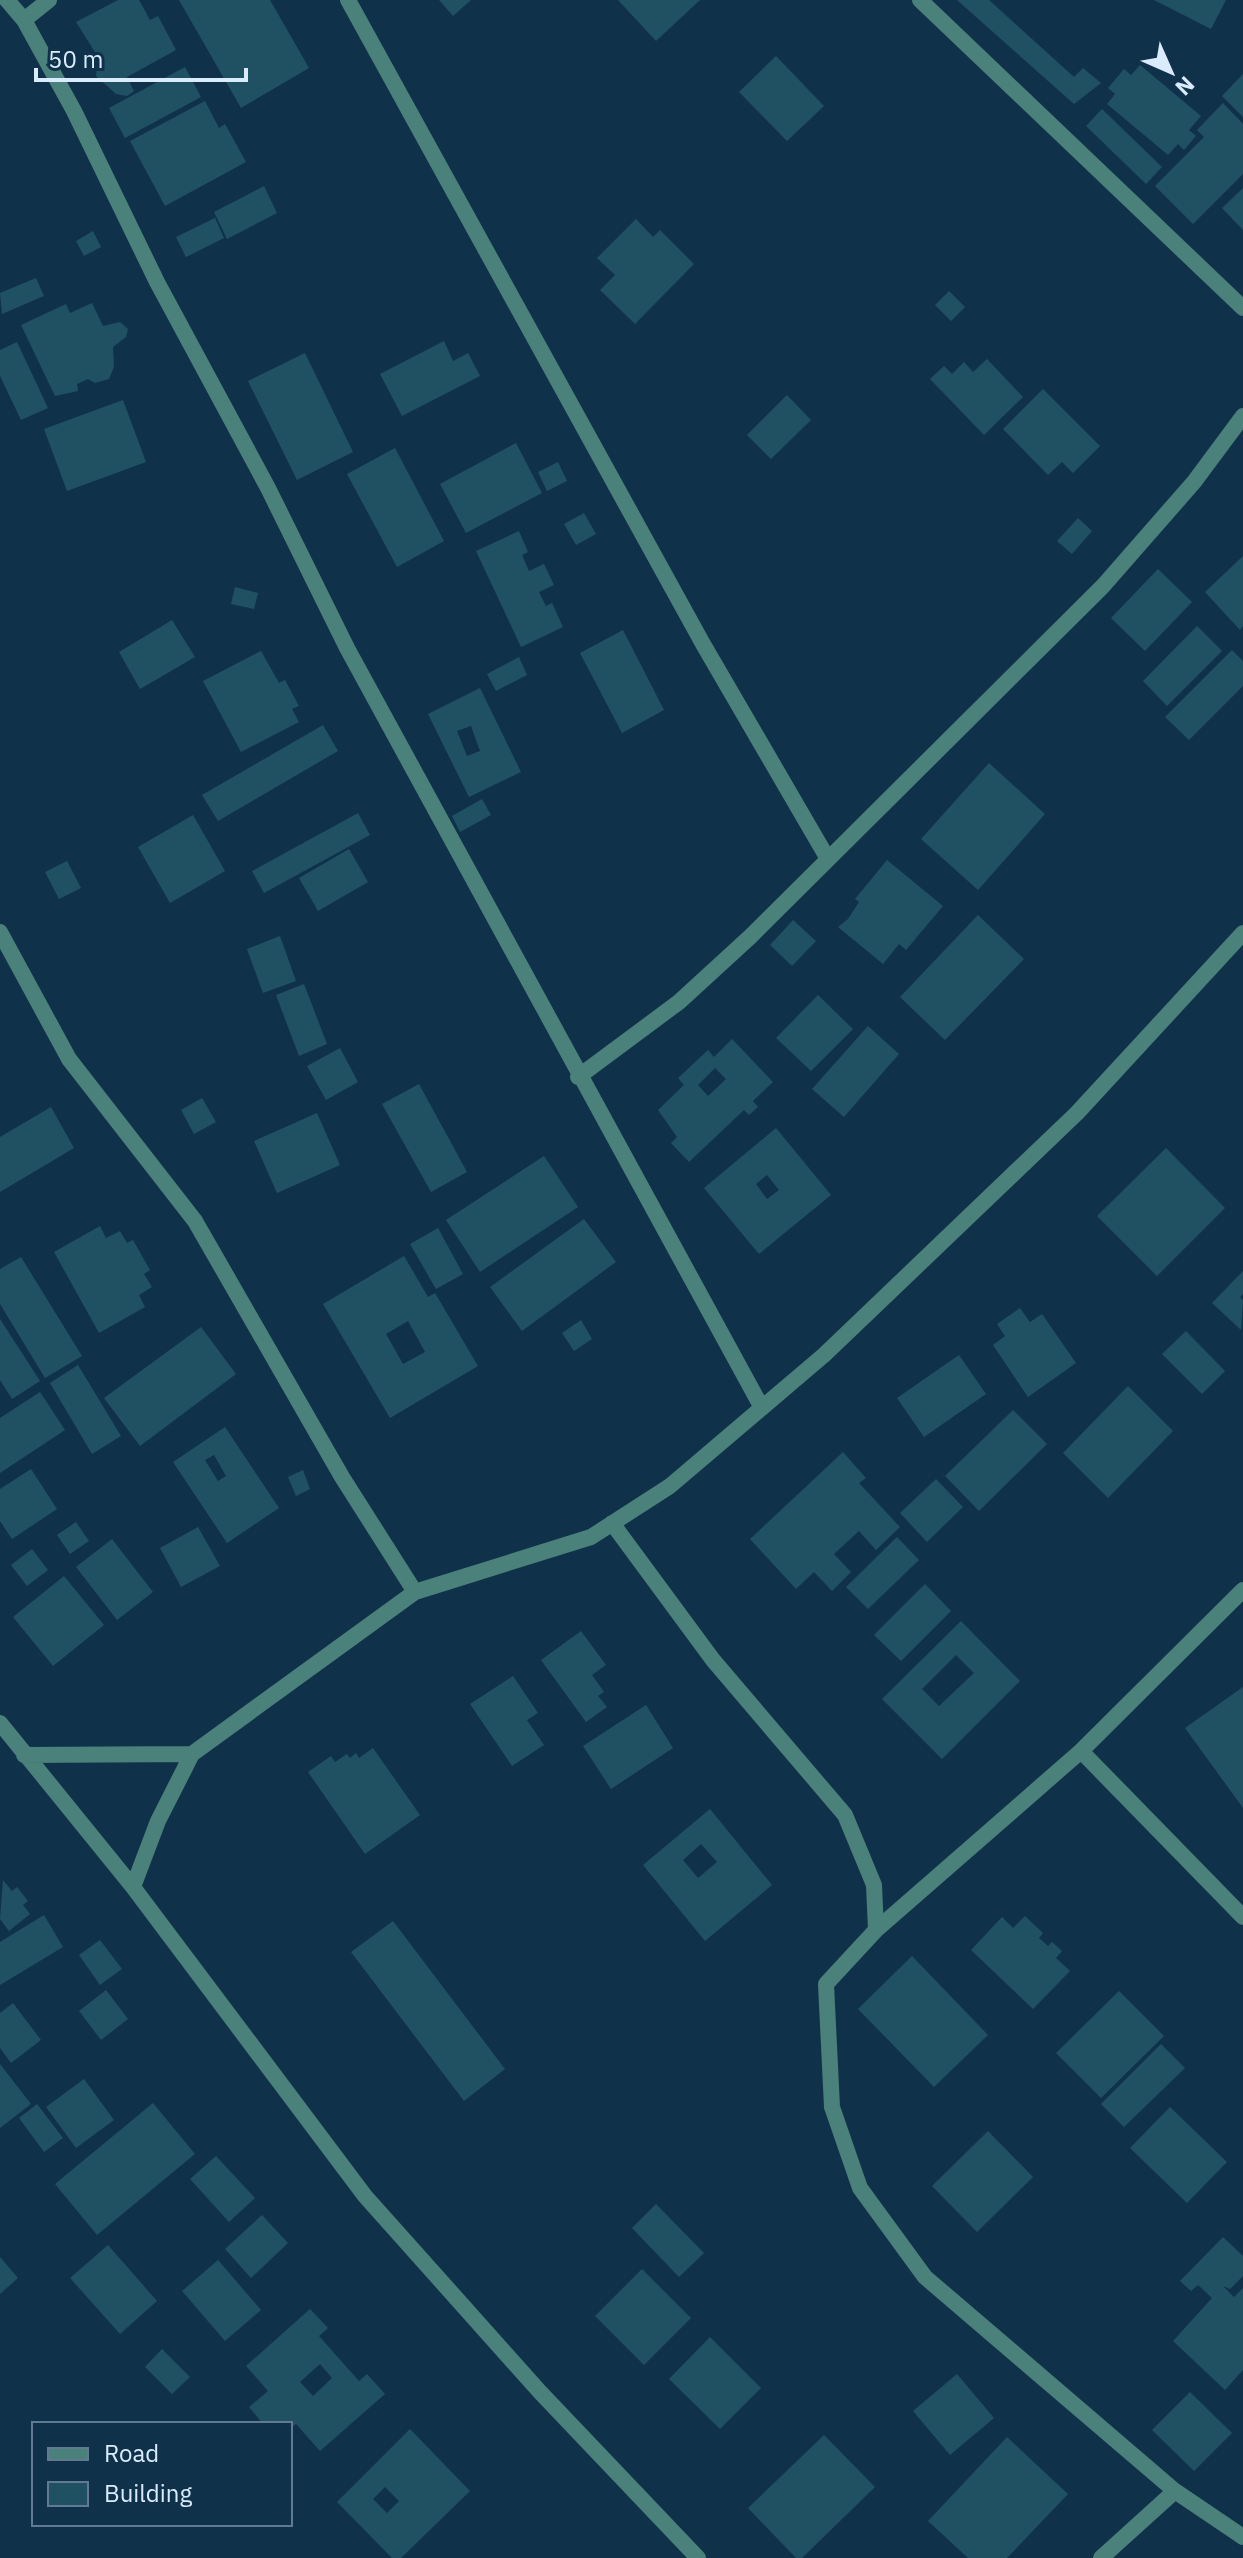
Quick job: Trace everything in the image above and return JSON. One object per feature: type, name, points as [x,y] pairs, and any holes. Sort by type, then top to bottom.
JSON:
[{"type":"street","points":[[7,0],[24,20],[347,648],[578,1077],[762,1408]]},
{"type":"street","points":[[24,20],[49,0]]},
{"type":"street","points":[[348,0],[703,644],[828,859]]},
{"type":"street","points":[[920,0],[1243,308]]},
{"type":"street","points":[[578,1077],[679,1002],[1103,586],[1194,482],[1243,416]]},
{"type":"street","points":[[0,932],[69,1059],[195,1221],[342,1477],[415,1592]]},
{"type":"street","points":[[133,1887],[158,1821],[192,1754],[415,1592],[591,1537],[670,1486],[824,1355],[1077,1113],[1243,933]]},
{"type":"street","points":[[612,1523],[713,1660],[845,1815],[874,1885],[876,1930]]},
{"type":"street","points":[[1243,1590],[1081,1751],[876,1930],[826,1984],[832,2107],[860,2188],[925,2277],[1175,2491],[1243,2537]]},
{"type":"street","points":[[0,1723],[133,1887],[365,2196],[540,2392],[698,2558]]},
{"type":"street","points":[[1081,1751],[1243,1917]]},
{"type":"street","points":[[24,1755],[192,1754]]},
{"type":"street","points":[[1101,2558],[1175,2491]]},
{"type":"building","points":[[118,0],[139,0],[150,20],[158,16],[176,50],[127,77],[134,91],[127,96],[116,94],[96,76],[98,57],[76,22]]},
{"type":"building","points":[[179,0],[270,0],[309,68],[241,108]]},
{"type":"building","points":[[439,0],[471,0],[453,16]]},
{"type":"building","points":[[618,0],[700,0],[656,41]]},
{"type":"building","points":[[957,0],[989,0],[1074,77],[1083,68],[1101,83],[1074,104]]},
{"type":"building","points":[[1154,0],[1226,0],[1211,29]]},
{"type":"building","points":[[776,56],[824,106],[787,141],[739,92]]},
{"type":"building","points":[[1140,65],[1201,116],[1189,130],[1196,136],[1184,150],[1178,144],[1168,155],[1107,104],[1115,94],[1108,88],[1124,69],[1131,75]]},
{"type":"building","points":[[185,67],[201,97],[125,138],[109,108]]},
{"type":"building","points":[[1243,74],[1243,117],[1222,96]]},
{"type":"building","points":[[205,101],[219,128],[225,124],[246,162],[165,206],[130,141]]},
{"type":"building","points":[[1223,103],[1243,124],[1243,174],[1193,224],[1155,186],[1204,137],[1197,130]]},
{"type":"building","points":[[1102,109],[1162,167],[1146,184],[1086,126]]},
{"type":"building","points":[[264,186],[277,213],[227,239],[214,212]]},
{"type":"building","points":[[1243,188],[1243,230],[1222,208]]},
{"type":"building","points":[[215,218],[224,238],[186,257],[176,237]]},
{"type":"building","points":[[636,219],[653,237],[660,230],[694,264],[635,324],[600,290],[615,275],[597,258]]},
{"type":"building","points":[[93,231],[101,247],[84,256],[76,241]]},
{"type":"building","points":[[36,278],[44,296],[2,314],[0,293]]},
{"type":"building","points":[[949,291],[965,307],[951,321],[935,305]]},
{"type":"building","points":[[92,303],[103,326],[120,322],[128,329],[126,337],[113,347],[114,367],[109,379],[95,383],[88,379],[77,384],[78,391],[55,396],[21,325],[66,304],[70,313]]},
{"type":"building","points":[[444,341],[453,361],[468,353],[480,376],[402,416],[380,374]]},
{"type":"building","points":[[17,342],[48,408],[21,420],[0,376],[0,350]]},
{"type":"building","points":[[305,353],[353,452],[297,480],[248,381]]},
{"type":"building","points":[[987,359],[1023,397],[984,435],[930,379],[944,366],[952,374],[964,362],[973,372]]},
{"type":"building","points":[[1043,389],[1100,446],[1073,473],[1062,462],[1048,475],[1003,429]]},
{"type":"building","points":[[787,395],[811,420],[771,459],[747,435]]},
{"type":"building","points":[[123,400],[146,462],[67,491],[44,429]]},
{"type":"building","points":[[516,443],[542,493],[466,533],[440,484]]},
{"type":"building","points":[[395,448],[444,541],[397,567],[347,474]]},
{"type":"building","points":[[558,462],[567,481],[547,491],[538,472]]},
{"type":"building","points":[[584,513],[596,534],[576,545],[564,524]]},
{"type":"building","points":[[1078,518],[1092,531],[1072,554],[1057,541]]},
{"type":"building","points":[[519,531],[528,552],[522,555],[529,571],[544,564],[554,585],[539,592],[546,606],[552,603],[563,627],[521,647],[476,551]]},
{"type":"building","points":[[1243,556],[1243,626],[1240,630],[1205,592]]},
{"type":"building","points":[[1158,569],[1192,602],[1145,651],[1111,618]]},
{"type":"building","points":[[235,587],[258,593],[254,609],[231,604]]},
{"type":"building","points":[[172,620],[195,657],[140,689],[119,652]]},
{"type":"building","points":[[1197,626],[1222,651],[1167,706],[1143,681]]},
{"type":"building","points":[[623,630],[664,710],[622,733],[580,653]]},
{"type":"building","points":[[1232,650],[1243,661],[1243,686],[1189,740],[1165,717]]},
{"type":"building","points":[[261,651],[279,683],[285,680],[299,706],[292,709],[299,722],[241,752],[203,681]]},
{"type":"building","points":[[519,657],[527,675],[496,691],[487,674]]},
{"type":"building","points":[[480,688],[521,772],[469,797],[428,714]],"holes":[[[471,726],[480,751],[467,756],[457,731]]]},
{"type":"building","points":[[323,725],[338,751],[218,821],[202,795]]},
{"type":"building","points":[[989,763],[1045,814],[978,890],[921,839]]},
{"type":"building","points":[[482,799],[491,815],[460,832],[452,816]]},
{"type":"building","points":[[358,813],[370,835],[264,893],[252,871]]},
{"type":"building","points":[[193,815],[225,871],[170,903],[138,847]]},
{"type":"building","points":[[349,849],[368,882],[318,911],[299,878]]},
{"type":"building","points":[[887,860],[943,906],[906,950],[899,944],[883,964],[838,927],[848,919],[859,902],[855,899]]},
{"type":"building","points":[[67,861],[81,888],[59,899],[45,872]]},
{"type":"building","points":[[978,915],[1024,959],[945,1040],[900,997]]},
{"type":"building","points":[[793,920],[816,941],[792,966],[770,945]]},
{"type":"building","points":[[280,936],[296,981],[263,993],[247,949]]},
{"type":"building","points":[[304,984],[327,1044],[299,1056],[276,995]]},
{"type":"building","points":[[818,995],[853,1029],[811,1071],[776,1038]]},
{"type":"building","points":[[868,1026],[899,1054],[844,1117],[812,1089]]},
{"type":"building","points":[[732,1039],[773,1082],[753,1101],[758,1107],[749,1115],[744,1110],[689,1162],[671,1143],[677,1137],[658,1110],[684,1085],[678,1078],[708,1050],[714,1057]],"holes":[[[715,1068],[726,1079],[708,1096],[698,1085]]]},
{"type":"building","points":[[340,1048],[358,1082],[326,1100],[307,1066]]},
{"type":"building","points":[[419,1084],[467,1172],[431,1192],[382,1104]]},
{"type":"building","points":[[202,1098],[216,1122],[194,1134],[181,1110]]},
{"type":"building","points":[[51,1107],[74,1148],[0,1192],[0,1137]]},
{"type":"building","points":[[317,1113],[340,1165],[277,1193],[254,1141]]},
{"type":"building","points":[[776,1128],[831,1195],[759,1254],[704,1188]],"holes":[[[767,1175],[779,1190],[767,1199],[756,1184]]]},
{"type":"building","points":[[1166,1148],[1225,1208],[1157,1276],[1097,1216]]},
{"type":"building","points":[[544,1156],[578,1207],[480,1272],[446,1220]]},
{"type":"building","points":[[584,1219],[616,1262],[522,1331],[490,1287]]},
{"type":"building","points":[[100,1226],[106,1238],[120,1231],[127,1243],[133,1240],[150,1270],[144,1274],[152,1287],[139,1295],[145,1307],[99,1333],[54,1252]]},
{"type":"building","points":[[438,1228],[463,1274],[436,1289],[410,1244]]},
{"type":"building","points":[[404,1256],[428,1297],[435,1293],[478,1366],[390,1418],[323,1304]],"holes":[[[408,1321],[425,1352],[403,1364],[386,1334]]]},
{"type":"building","points":[[21,1257],[82,1356],[45,1378],[0,1304],[0,1269]]},
{"type":"building","points":[[1243,1271],[1243,1294],[1240,1297],[1243,1300],[1241,1330],[1212,1303]]},
{"type":"building","points":[[1020,1308],[1030,1322],[1042,1314],[1076,1363],[1028,1397],[993,1345],[1005,1336],[997,1324]]},
{"type":"building","points":[[0,1319],[40,1381],[12,1399],[0,1380]]},
{"type":"building","points":[[581,1320],[592,1339],[574,1351],[562,1333]]},
{"type":"building","points":[[201,1327],[236,1374],[140,1446],[104,1398]]},
{"type":"building","points":[[1186,1331],[1225,1371],[1202,1394],[1162,1354]]},
{"type":"building","points":[[959,1355],[986,1394],[924,1437],[897,1398]]},
{"type":"building","points":[[78,1365],[121,1436],[92,1454],[50,1383]]},
{"type":"building","points":[[1128,1386],[1173,1431],[1108,1498],[1063,1453]]},
{"type":"building","points":[[40,1392],[65,1430],[0,1473],[0,1418]]},
{"type":"building","points":[[1013,1410],[1047,1444],[979,1511],[945,1476]]},
{"type":"building","points":[[225,1427],[279,1508],[227,1543],[173,1462]],"holes":[[[214,1455],[226,1476],[218,1481],[205,1460]]]},
{"type":"building","points":[[843,1452],[866,1478],[859,1483],[900,1527],[876,1550],[859,1531],[834,1554],[851,1572],[832,1591],[814,1572],[796,1589],[750,1539]]},
{"type":"building","points":[[31,1469],[57,1509],[12,1539],[0,1521],[0,1489]]},
{"type":"building","points":[[303,1470],[310,1489],[296,1496],[288,1477]]},
{"type":"building","points":[[936,1479],[963,1507],[927,1542],[900,1513]]},
{"type":"building","points":[[76,1522],[89,1541],[70,1554],[57,1535]]},
{"type":"building","points":[[198,1527],[220,1566],[181,1587],[160,1548]]},
{"type":"building","points":[[897,1537],[919,1560],[868,1609],[846,1587]]},
{"type":"building","points":[[112,1539],[153,1592],[117,1620],[76,1567]]},
{"type":"building","points":[[32,1549],[48,1570],[27,1586],[11,1565]]},
{"type":"building","points":[[64,1576],[104,1625],[53,1666],[13,1617]]},
{"type":"building","points":[[925,1584],[951,1611],[901,1661],[874,1635]]},
{"type":"building","points":[[961,1621],[1020,1681],[942,1759],[882,1699]],"holes":[[[956,1655],[974,1673],[939,1706],[922,1689]]]},
{"type":"building","points":[[581,1631],[606,1665],[592,1675],[604,1692],[598,1696],[607,1707],[586,1722],[541,1660]]},
{"type":"building","points":[[513,1676],[538,1713],[527,1720],[544,1745],[512,1766],[470,1704]]},
{"type":"building","points":[[1243,1687],[1243,1808],[1185,1728]]},
{"type":"building","points":[[646,1705],[673,1748],[611,1789],[583,1746]]},
{"type":"building","points":[[373,1748],[420,1815],[365,1854],[308,1772],[331,1756],[335,1762],[347,1754],[350,1758],[356,1753],[359,1758]]},
{"type":"building","points":[[710,1809],[772,1885],[705,1941],[643,1865]],"holes":[[[701,1844],[717,1862],[698,1878],[683,1860]]]},
{"type":"building","points":[[3,1880],[12,1891],[17,1887],[28,1901],[23,1905],[30,1914],[9,1931],[0,1919]]},
{"type":"building","points":[[44,1915],[63,1947],[0,1985],[0,1942]]},
{"type":"building","points":[[1025,1916],[1043,1933],[1039,1938],[1048,1946],[1052,1942],[1062,1951],[1056,1958],[1070,1971],[1033,2009],[971,1950],[1002,1917],[1013,1928]]},
{"type":"building","points":[[393,1921],[505,2069],[464,2101],[351,1952]]},
{"type":"building","points":[[100,1940],[122,1969],[100,1985],[79,1955]]},
{"type":"building","points":[[912,1956],[988,2035],[934,2087],[858,2009]]},
{"type":"building","points":[[106,1990],[128,2019],[101,2040],[79,2011]]},
{"type":"building","points":[[1119,1991],[1164,2036],[1101,2098],[1056,2053]]},
{"type":"building","points":[[13,2003],[41,2040],[11,2063],[0,2048],[0,2013]]},
{"type":"building","points":[[1161,2044],[1185,2068],[1124,2127],[1101,2104]]},
{"type":"building","points":[[0,2064],[31,2104],[0,2128]]},
{"type":"building","points":[[84,2079],[114,2120],[76,2148],[46,2107]]},
{"type":"building","points":[[153,2103],[195,2154],[97,2235],[55,2184]]},
{"type":"building","points":[[37,2104],[63,2138],[44,2152],[19,2118]]},
{"type":"building","points":[[1170,2107],[1227,2162],[1187,2203],[1130,2148]]},
{"type":"building","points":[[988,2131],[1033,2177],[977,2232],[932,2186]]},
{"type":"building","points":[[216,2156],[255,2198],[229,2222],[190,2179]]},
{"type":"building","points":[[656,2204],[704,2253],[679,2277],[632,2228]]},
{"type":"building","points":[[262,2215],[288,2243],[251,2278],[225,2249]]},
{"type":"building","points":[[1223,2237],[1243,2256],[1243,2276],[1230,2289],[1223,2286],[1234,2297],[1243,2288],[1243,2370],[1225,2390],[1173,2341],[1212,2298],[1198,2285],[1191,2291],[1180,2281]]},
{"type":"building","points":[[108,2245],[157,2301],[120,2334],[70,2278]]},
{"type":"building","points":[[0,2257],[18,2278],[0,2294]]},
{"type":"building","points":[[218,2260],[261,2310],[225,2341],[182,2291]]},
{"type":"building","points":[[642,2269],[691,2318],[644,2365],[595,2316]]},
{"type":"building","points":[[310,2309],[328,2328],[319,2336],[359,2381],[367,2374],[385,2394],[320,2451],[296,2424],[292,2427],[292,2422],[261,2422],[249,2407],[268,2391],[246,2366]],"holes":[[[320,2364],[332,2378],[313,2396],[300,2382]]]},
{"type":"building","points":[[710,2337],[761,2388],[720,2429],[669,2379]]},
{"type":"building","points":[[162,2349],[190,2377],[172,2394],[145,2367]]},
{"type":"building","points":[[957,2374],[994,2418],[950,2455],[913,2411]]},
{"type":"building","points":[[1190,2392],[1232,2433],[1194,2471],[1152,2430]]},
{"type":"building","points":[[410,2429],[470,2491],[401,2558],[392,2558],[337,2502]],"holes":[[[385,2487],[399,2501],[387,2513],[373,2499]]]},
{"type":"building","points":[[824,2435],[875,2487],[802,2558],[796,2558],[748,2508]]},
{"type":"building","points":[[1007,2437],[1068,2494],[1007,2558],[968,2558],[928,2521]]}]
